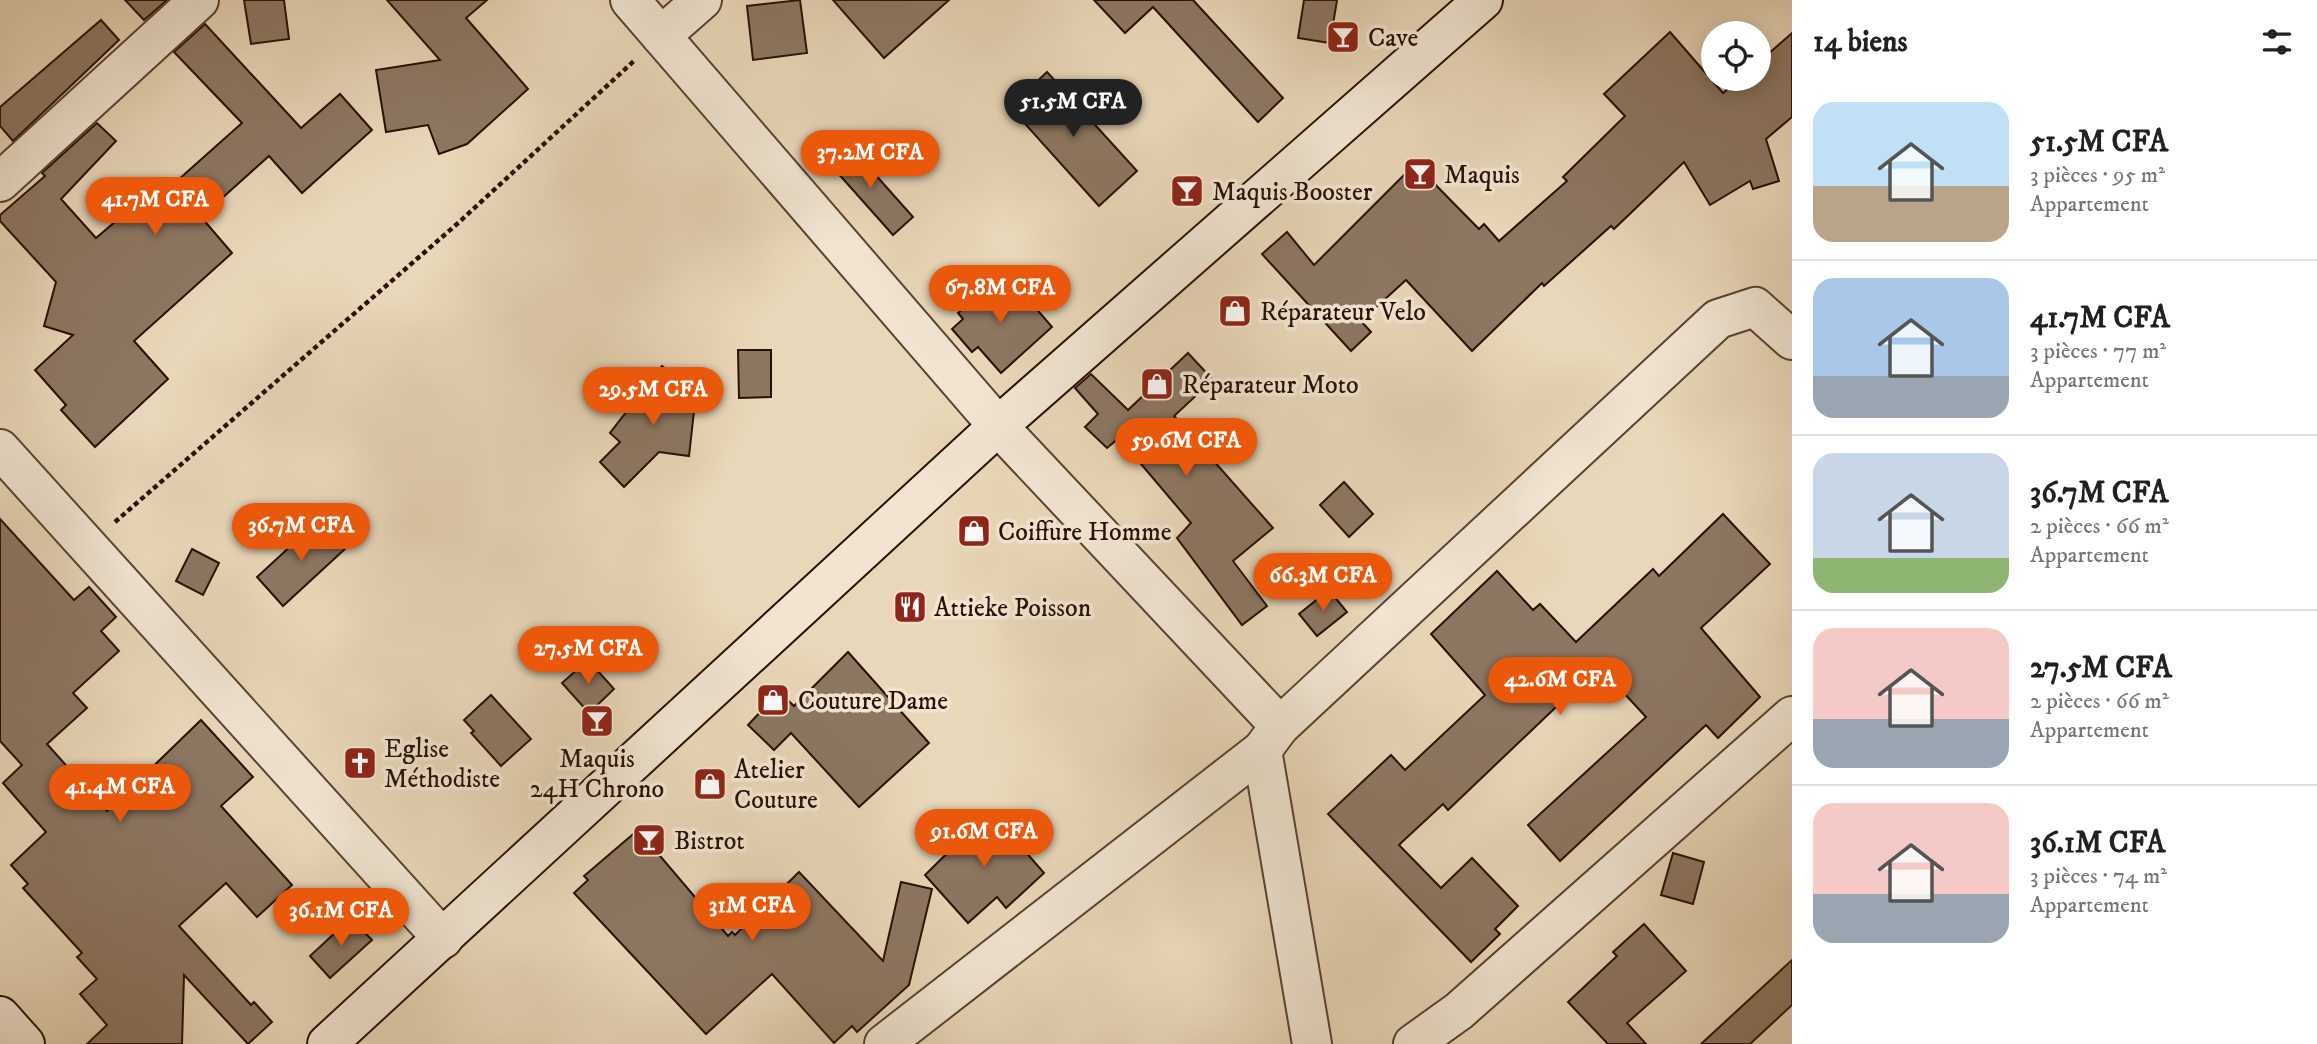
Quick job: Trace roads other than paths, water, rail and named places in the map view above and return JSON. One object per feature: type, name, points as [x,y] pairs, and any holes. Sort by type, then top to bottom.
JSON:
[{"type":"street","points":[[0,182],[199,0]]},
{"type":"street","points":[[630,0],[1271,738],[1312,1044]]},
{"type":"street","points":[[661,36],[702,0]]},
{"type":"street","points":[[327,1044],[998,426],[1483,0]]},
{"type":"street","points":[[884,1044],[1271,738],[1718,319],[1755,307],[1792,340]]},
{"type":"street","points":[[0,449],[443,939]]},
{"type":"street","points":[[1413,1044],[1459,1011],[1792,716]]},
{"type":"street","points":[[0,1016],[25,1044]]},
{"type":"place","name":"Cave","points":[[1343,37]]},
{"type":"place","name":"Maquis","points":[[1420,174]]},
{"type":"place","name":"Maquis Booster","points":[[1187,191]]},
{"type":"place","name":"Réparateur Velo","points":[[1235,311]]},
{"type":"place","name":"Réparateur Moto","points":[[1157,384]]},
{"type":"place","name":"Coiffure Homme","points":[[974,531]]},
{"type":"place","name":"Attieke Poisson","points":[[910,607]]},
{"type":"place","name":"Couture Dame","points":[[773,700]]},
{"type":"place","name":"Maquis 24H Chrono","points":[[597,721]]},
{"type":"place","name":"Eglise Méthodiste","points":[[360,763]]},
{"type":"place","name":"Atelier Couture","points":[[710,784]]},
{"type":"place","name":"Bistrot","points":[[649,840]]}]
